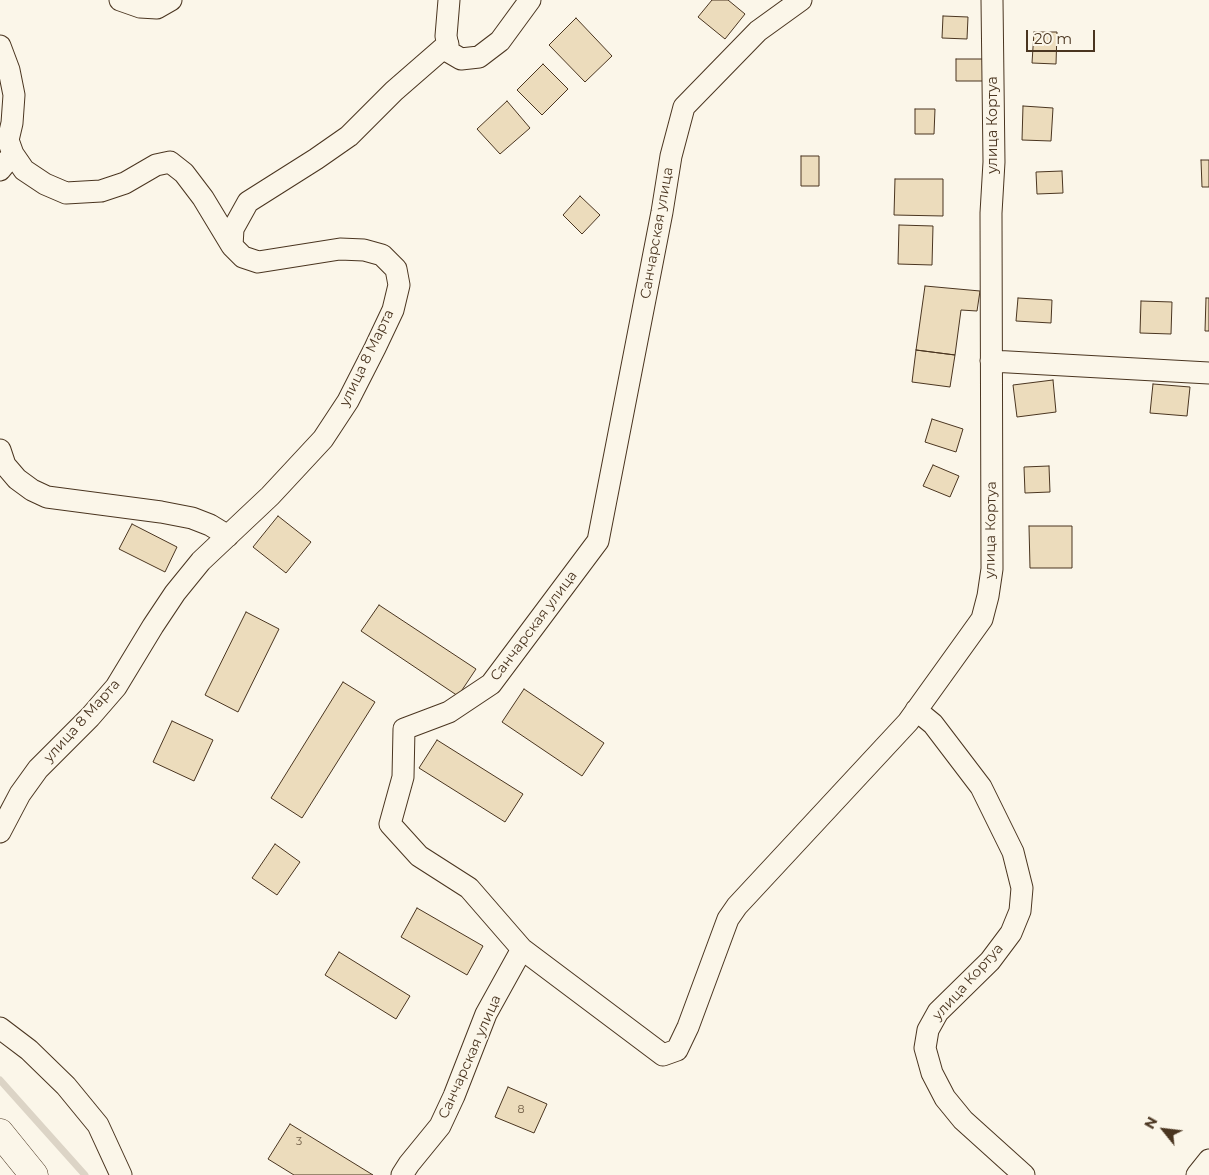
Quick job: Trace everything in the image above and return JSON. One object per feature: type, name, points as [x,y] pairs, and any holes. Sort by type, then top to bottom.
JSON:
[{"type":"street","points":[[120,0],[140,7],[157,8],[171,0]]},
{"type":"street","points":[[449,0],[446,36],[449,52],[461,59],[478,57],[500,41],[530,0]]},
{"type":"street","name":"Санчарская улица","points":[[402,1175],[440,1126],[454,1096],[486,1014],[522,949],[469,888],[419,856],[390,824],[403,777],[404,729],[449,712],[491,684],[598,541],[662,212],[671,156],[684,107],[758,32],[801,0]]},
{"type":"street","name":"улица Кортуа","points":[[992,0],[994,162],[991,213],[992,569],[982,619],[916,710],[933,724],[981,787],[1013,852],[1022,888],[1020,911],[1011,933],[990,961],[938,1012],[928,1030],[925,1048],[932,1073],[945,1098],[963,1120],[1024,1175]]},
{"type":"street","points":[[232,246],[233,229],[248,202],[316,160],[349,136],[394,91],[448,44]]},
{"type":"street","points":[[0,46],[9,70],[14,95],[7,162],[24,170],[45,184],[66,193],[101,191],[125,183],[156,165],[170,162],[184,173],[232,246]]},
{"type":"street","name":"улица 8 Марта","points":[[0,832],[20,794],[38,769],[90,717],[116,687],[175,593],[201,561],[270,496],[323,439],[348,401],[393,310],[400,285],[396,269],[382,255],[364,250],[340,249],[258,262],[243,258],[232,246]]},
{"type":"street","points":[[992,362],[1209,373]]},
{"type":"street","points":[[0,450],[4,465],[17,479],[32,490],[47,497],[192,518],[228,536]]},
{"type":"street","points":[[522,949],[663,1055],[677,1050],[688,1027],[728,919],[737,906],[908,722],[916,710]]},
{"type":"street","points":[[0,1028],[29,1050],[71,1092],[98,1125],[121,1175]]},
{"type":"street","points":[[0,1133],[34,1175]]},
{"type":"street","points":[[1197,1175],[1209,1160]]},
{"type":"building","points":[[712,0],[728,0],[745,14],[725,39],[698,17]]},
{"type":"building","points":[[943,16],[968,17],[967,39],[942,38]]},
{"type":"building","points":[[576,18],[612,56],[585,82],[549,45]]},
{"type":"building","points":[[1034,32],[1057,32],[1056,64],[1032,63]]},
{"type":"building","points":[[956,59],[983,59],[983,81],[956,81]]},
{"type":"building","points":[[543,64],[568,89],[542,115],[517,90]]},
{"type":"building","points":[[507,101],[530,128],[500,154],[477,129]]},
{"type":"building","points":[[1023,106],[1053,108],[1051,141],[1022,140]]},
{"type":"building","points":[[915,109],[935,109],[934,134],[915,134]]},
{"type":"building","points":[[801,156],[819,156],[819,186],[801,186]]},
{"type":"building","points":[[1201,160],[1209,160],[1209,187],[1202,187]]},
{"type":"building","points":[[1062,171],[1063,193],[1037,194],[1036,172]]},
{"type":"building","points":[[895,179],[943,179],[943,216],[894,215]]},
{"type":"building","points":[[580,196],[600,215],[582,234],[563,215]]},
{"type":"building","points":[[899,225],[933,226],[932,265],[898,264]]},
{"type":"building","points":[[925,286],[980,291],[977,311],[961,310],[955,355],[916,350]]},
{"type":"building","points":[[1018,298],[1052,300],[1051,323],[1016,321]]},
{"type":"building","points":[[1206,298],[1209,298],[1209,331],[1205,331]]},
{"type":"building","points":[[1141,301],[1172,302],[1171,334],[1140,333]]},
{"type":"building","points":[[916,350],[955,355],[950,387],[912,382]]},
{"type":"building","points":[[1053,380],[1056,412],[1017,417],[1013,385]]},
{"type":"building","points":[[1153,384],[1190,387],[1187,416],[1150,413]]},
{"type":"building","points":[[932,419],[963,429],[956,452],[925,442]]},
{"type":"building","points":[[933,465],[959,476],[950,497],[923,486]]},
{"type":"building","points":[[1049,466],[1050,492],[1025,493],[1024,467]]},
{"type":"building","points":[[278,516],[311,542],[286,573],[253,547]]},
{"type":"building","points":[[132,524],[177,547],[165,572],[119,549]]},
{"type":"building","points":[[1029,526],[1072,526],[1072,568],[1030,568]]},
{"type":"building","points":[[379,605],[476,669],[458,696],[361,631]]},
{"type":"building","points":[[246,612],[279,629],[238,712],[205,695]]},
{"type":"building","points":[[343,682],[375,702],[302,818],[271,798]]},
{"type":"building","points":[[524,689],[604,743],[582,776],[502,722]]},
{"type":"building","points":[[172,721],[213,740],[194,781],[153,762]]},
{"type":"building","points":[[437,740],[523,794],[505,822],[419,768]]},
{"type":"building","points":[[275,844],[300,862],[277,895],[252,878]]},
{"type":"building","points":[[417,908],[483,946],[467,975],[401,937]]},
{"type":"building","points":[[339,952],[410,996],[396,1019],[325,975]]},
{"type":"building","points":[[508,1087],[547,1104],[534,1133],[495,1117]]},
{"type":"building","points":[[290,1124],[373,1175],[294,1175],[268,1159]]},
{"type":"waterway","points":[[0,1080],[85,1175]]}]
